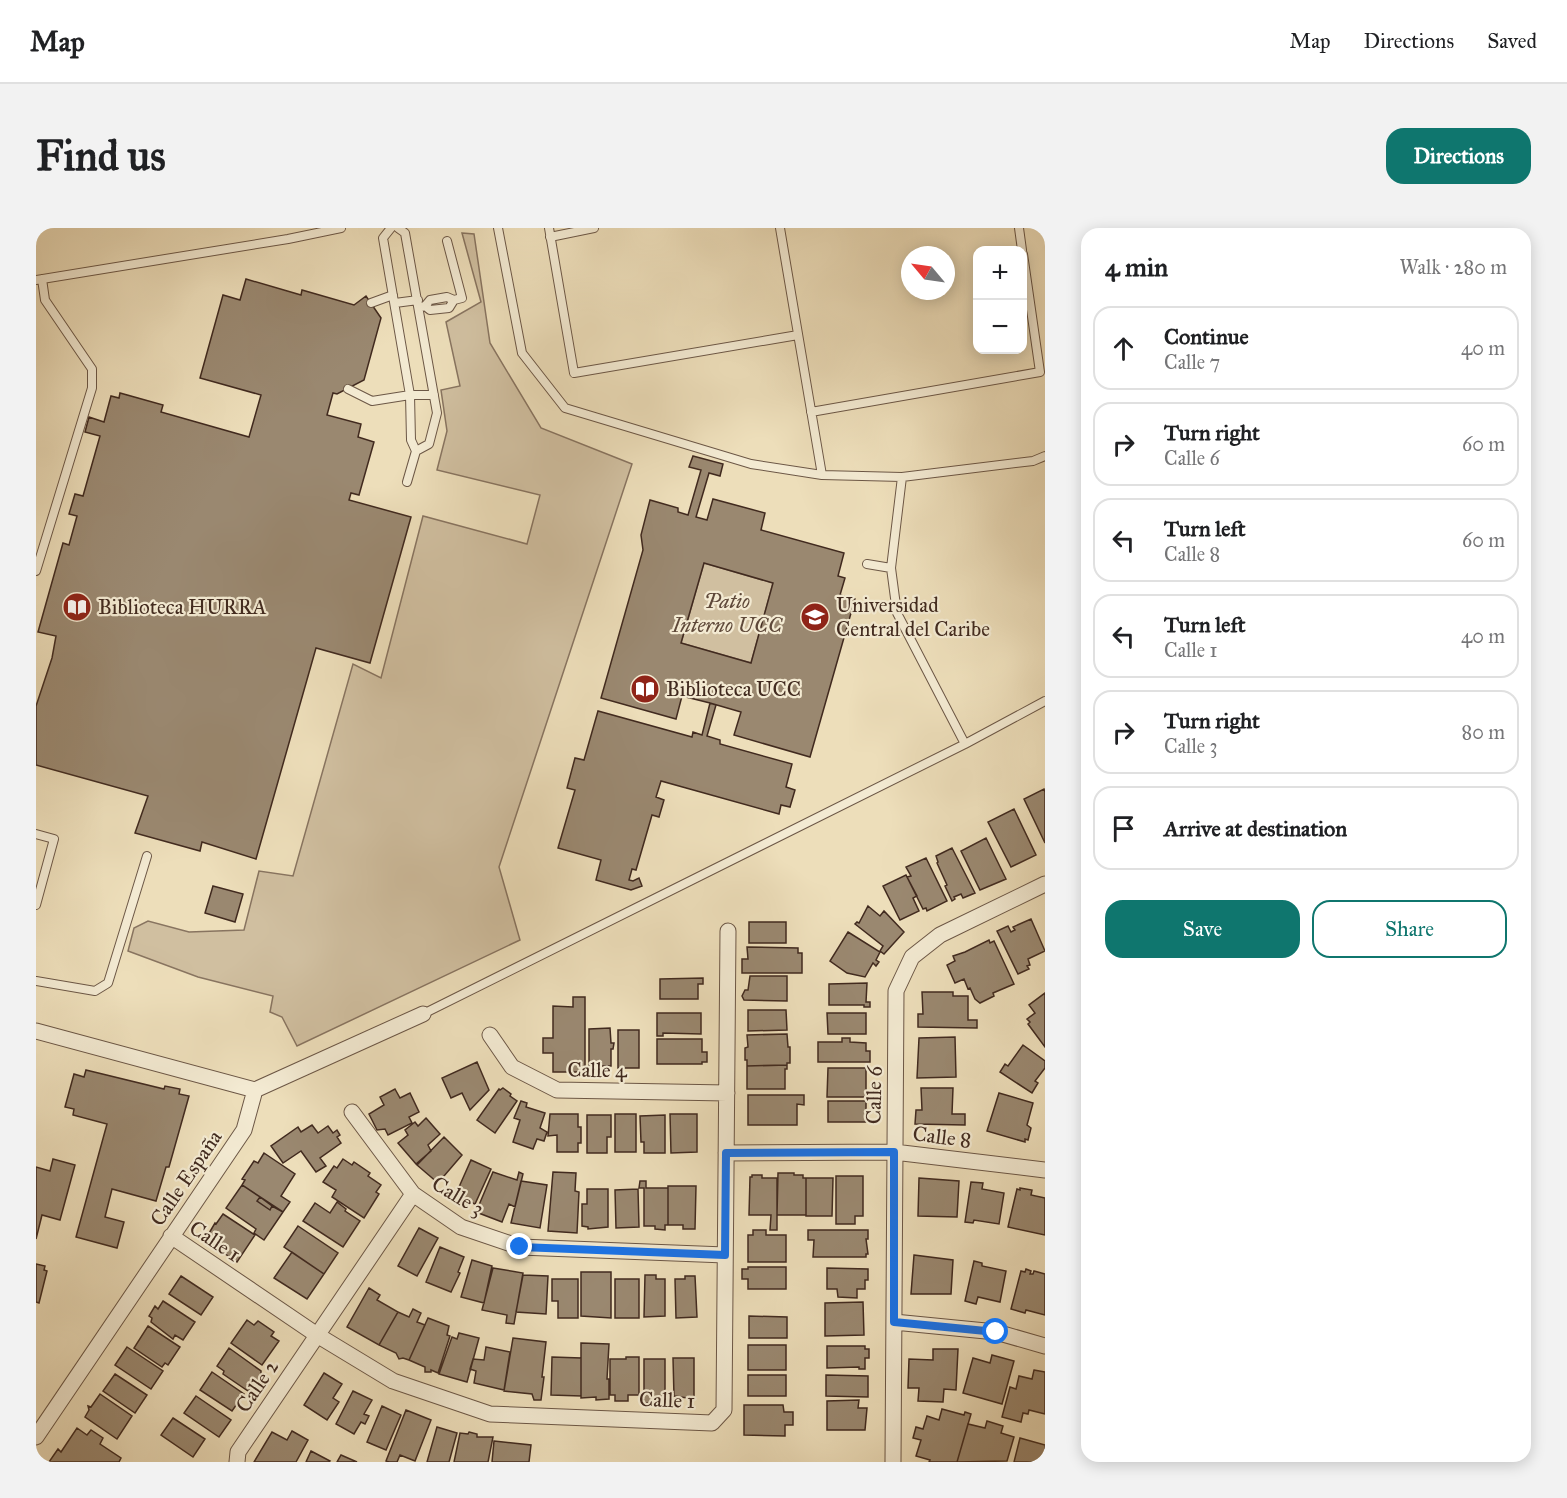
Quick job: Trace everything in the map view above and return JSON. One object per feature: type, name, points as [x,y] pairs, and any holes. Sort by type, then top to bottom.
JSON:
[{"type":"street","name":"Calle 6","points":[[893,1462],[896,991],[912,957],[940,935],[1045,884]]},
{"type":"street","name":"Calle 1","points":[[171,1236],[317,1335],[393,1381],[489,1414],[712,1423],[724,1410],[728,931]]},
{"type":"street","points":[[36,1031],[255,1090],[423,1014]]},
{"type":"street","name":"Calle 4","points":[[490,1035],[512,1067],[557,1090],[727,1093]]},
{"type":"street","name":"Calle España","points":[[36,1437],[244,1130],[255,1090]]},
{"type":"street","name":"Calle 3","points":[[352,1112],[413,1194],[461,1227],[520,1247],[725,1255]]},
{"type":"street","name":"Calle 8","points":[[726,1153],[894,1152],[1045,1170]]},
{"type":"street","name":"Calle 2","points":[[237,1462],[238,1452],[413,1194]]},
{"type":"street","points":[[894,1322],[996,1332],[1045,1346]]},
{"type":"lane","points":[[36,571],[92,388],[92,369],[45,300],[39,280],[288,239],[341,228]]},
{"type":"lane","points":[[391,228],[384,238],[410,395],[411,440],[416,451],[407,482]]},
{"type":"lane","points":[[398,228],[405,233],[420,304],[437,413],[429,444],[416,451]]},
{"type":"lane","points":[[498,228],[522,353],[565,408],[751,464],[822,475],[902,477],[1033,462],[1045,456]]},
{"type":"lane","points":[[594,228],[549,232],[574,373],[798,335]]},
{"type":"lane","points":[[780,228],[822,475]]},
{"type":"lane","points":[[1019,228],[1021,246]]},
{"type":"lane","points":[[371,303],[394,299],[420,304],[447,297],[454,300],[462,298],[447,241]]},
{"type":"lane","points":[[812,412],[1040,372],[1027,285]]},
{"type":"lane","points":[[348,389],[372,401],[434,394]]},
{"type":"lane","points":[[902,477],[891,568],[897,613],[965,744]]},
{"type":"lane","points":[[867,564],[891,568]]},
{"type":"lane","points":[[423,1014],[965,744],[1045,701]]},
{"type":"lane","points":[[36,834],[54,839],[36,905]]},
{"type":"lane","points":[[36,981],[95,991],[108,983],[147,856]]},
{"type":"green space","points":[[462,233],[474,234],[490,343],[541,428],[632,464],[499,867],[520,940],[297,1046],[282,1017],[270,1012],[273,996],[198,977],[128,951],[134,928],[148,921],[189,932],[244,930],[259,871],[293,876],[353,664],[381,678],[423,516],[527,544],[540,495],[437,470],[447,431],[441,390],[460,386],[446,322],[481,302]]},
{"type":"green space","name":"Patio Interno UCC","points":[[704,563],[773,583],[751,663],[681,643]]},
{"type":"building","points":[[246,279],[301,295],[302,290],[354,305],[366,296],[381,318],[364,380],[337,394],[333,393],[327,415],[361,424],[358,437],[374,442],[359,495],[351,493],[349,500],[411,517],[370,663],[316,648],[256,859],[202,842],[200,851],[135,833],[148,796],[36,765],[36,706],[52,658],[56,636],[38,632],[63,543],[69,545],[77,516],[69,514],[75,494],[83,496],[100,436],[85,432],[89,417],[104,422],[111,396],[119,398],[120,393],[163,405],[161,412],[249,437],[261,395],[200,378],[223,295],[240,300]]},
{"type":"building","name":"Universidad Central del Caribe","points":[[693,456],[723,464],[720,476],[709,473],[696,517],[707,520],[713,499],[765,513],[761,530],[844,553],[838,576],[845,578],[840,595],[855,599],[810,757],[734,735],[741,712],[710,703],[682,696],[676,719],[601,698],[643,550],[641,535],[650,500],[678,508],[678,512],[688,515],[701,470],[689,467]],"holes":[[[704,563],[773,583],[751,663],[681,643]]]},
{"type":"building","points":[[710,703],[716,705],[707,736],[720,740],[720,744],[792,764],[786,787],[795,790],[790,807],[781,805],[779,814],[661,781],[656,797],[664,800],[659,817],[652,815],[636,870],[632,869],[629,880],[639,878],[642,886],[631,890],[596,880],[601,860],[558,848],[575,790],[567,788],[575,758],[584,760],[598,711],[692,737],[693,732],[702,735]]},
{"type":"building","points":[[1044,789],[1045,792],[1045,843],[1024,799]]},
{"type":"building","points":[[1014,809],[1036,855],[1011,867],[988,822]]},
{"type":"building","points":[[986,838],[1006,879],[980,890],[961,851]]},
{"type":"building","points":[[952,848],[975,893],[963,898],[961,894],[954,897],[952,901],[936,856]]},
{"type":"building","points":[[926,858],[947,901],[927,911],[926,908],[923,909],[907,877],[911,876],[906,867]]},
{"type":"building","points":[[906,875],[917,896],[913,898],[919,911],[900,920],[883,886]]},
{"type":"building","points":[[213,886],[243,894],[235,922],[205,913]]},
{"type":"building","points":[[868,906],[880,916],[884,911],[904,932],[884,954],[880,951],[883,946],[855,924],[859,923]]},
{"type":"building","points":[[1031,919],[1045,951],[1028,959],[1029,969],[1018,974],[997,931],[1008,926],[1011,932],[1015,930],[1013,927]]},
{"type":"building","points":[[749,922],[786,922],[786,943],[749,943]]},
{"type":"building","points":[[848,932],[880,952],[876,960],[879,962],[876,966],[873,963],[865,977],[847,973],[830,961]]},
{"type":"building","points":[[989,940],[990,943],[994,941],[1014,984],[993,993],[994,996],[980,1003],[975,999],[970,988],[968,989],[964,979],[955,983],[947,965],[955,961],[953,956]]},
{"type":"building","points":[[747,947],[798,948],[798,953],[802,953],[802,973],[742,973],[742,959],[748,959]]},
{"type":"building","points":[[750,976],[787,976],[787,1001],[744,1000],[742,996],[745,990],[748,990]]},
{"type":"building","points":[[703,978],[703,984],[698,984],[698,999],[660,999],[660,979]]},
{"type":"building","points":[[867,983],[866,1002],[870,1002],[870,1007],[829,1005],[829,984]]},
{"type":"building","points":[[922,992],[953,992],[953,996],[968,996],[968,1020],[977,1020],[977,1028],[918,1027],[918,1014],[923,1014]]},
{"type":"building","points":[[1045,993],[1045,1047],[1028,1024],[1030,1022],[1027,1019],[1035,1013],[1029,1005]]},
{"type":"building","points":[[573,997],[585,997],[585,1072],[553,1072],[553,1053],[543,1053],[543,1038],[553,1038],[553,1006],[573,1007]]},
{"type":"building","points":[[748,1010],[786,1010],[787,1030],[748,1031]]},
{"type":"building","points":[[657,1013],[701,1013],[701,1034],[663,1033],[663,1036],[657,1036]]},
{"type":"building","points":[[827,1013],[866,1013],[866,1034],[828,1034]]},
{"type":"building","points":[[610,1028],[611,1043],[614,1043],[611,1049],[611,1066],[589,1066],[589,1029]]},
{"type":"building","points":[[618,1030],[639,1030],[639,1068],[618,1068]]},
{"type":"building","points":[[787,1034],[790,1063],[747,1066],[745,1048],[748,1047],[747,1035]]},
{"type":"building","points":[[955,1037],[956,1077],[917,1078],[919,1038]]},
{"type":"building","points":[[842,1038],[850,1038],[850,1042],[866,1043],[866,1051],[870,1051],[870,1062],[818,1062],[818,1042],[842,1042]]},
{"type":"building","points":[[657,1039],[702,1039],[702,1052],[707,1052],[707,1062],[657,1064]]},
{"type":"building","points":[[1023,1045],[1045,1061],[1045,1068],[1035,1081],[1038,1083],[1032,1093],[1000,1072],[1005,1064],[1008,1066]]},
{"type":"building","points":[[477,1062],[489,1090],[470,1110],[462,1093],[451,1098],[442,1078]]},
{"type":"building","points":[[787,1065],[785,1089],[747,1089],[747,1066]]},
{"type":"building","points":[[828,1068],[866,1068],[866,1097],[827,1097]]},
{"type":"building","points":[[86,1070],[164,1089],[165,1086],[180,1089],[179,1094],[189,1096],[169,1167],[166,1167],[156,1201],[112,1189],[105,1217],[124,1222],[117,1248],[76,1237],[107,1124],[73,1115],[74,1109],[65,1107],[74,1074],[84,1077]]},
{"type":"building","points":[[503,1088],[517,1101],[495,1133],[477,1120],[499,1089]]},
{"type":"building","points":[[921,1088],[953,1088],[952,1114],[965,1114],[965,1125],[915,1124],[916,1110],[922,1110]]},
{"type":"building","points":[[395,1089],[400,1098],[410,1093],[419,1112],[409,1117],[412,1123],[388,1135],[385,1129],[377,1130],[369,1114],[384,1105],[380,1097]]},
{"type":"building","points":[[999,1093],[1033,1103],[1027,1125],[1031,1128],[1028,1140],[1025,1139],[1025,1142],[987,1131]]},
{"type":"building","points":[[748,1095],[804,1095],[804,1105],[797,1104],[797,1125],[748,1125]]},
{"type":"building","points":[[521,1101],[527,1103],[526,1107],[545,1113],[540,1128],[547,1132],[544,1141],[537,1139],[533,1149],[513,1142],[520,1120],[514,1118]]},
{"type":"building","points":[[828,1101],[866,1101],[866,1122],[828,1122]]},
{"type":"building","points":[[550,1114],[578,1114],[581,1143],[578,1143],[578,1152],[557,1152],[557,1135],[548,1136]]},
{"type":"building","points":[[615,1114],[636,1114],[636,1152],[615,1152]]},
{"type":"building","points":[[670,1114],[697,1114],[697,1152],[671,1153]]},
{"type":"building","points":[[587,1115],[611,1115],[611,1137],[607,1137],[607,1153],[587,1153]]},
{"type":"building","points":[[665,1115],[665,1153],[644,1153],[644,1142],[641,1142],[640,1116]]},
{"type":"building","points":[[426,1118],[440,1134],[428,1145],[431,1151],[416,1164],[398,1143],[408,1135],[405,1130],[415,1122],[418,1126]]},
{"type":"building","points":[[312,1125],[318,1133],[328,1126],[333,1133],[337,1130],[340,1135],[337,1137],[341,1143],[320,1158],[326,1166],[316,1172],[301,1151],[283,1163],[271,1146],[298,1127],[301,1132]]},
{"type":"building","points":[[444,1137],[462,1155],[438,1183],[417,1165]]},
{"type":"building","points":[[264,1153],[295,1174],[281,1196],[290,1202],[283,1212],[242,1185],[245,1180],[242,1179],[254,1161],[258,1163]]},
{"type":"building","points":[[53,1159],[75,1165],[60,1220],[42,1215],[36,1239],[36,1167],[50,1171]]},
{"type":"building","points":[[343,1159],[352,1165],[354,1162],[370,1173],[368,1176],[381,1185],[376,1192],[379,1194],[364,1218],[332,1197],[336,1190],[323,1182],[334,1166],[337,1168]]},
{"type":"building","points":[[471,1160],[491,1169],[475,1204],[455,1196]]},
{"type":"building","points":[[493,1172],[517,1180],[519,1172],[523,1174],[515,1207],[509,1204],[502,1222],[476,1212]]},
{"type":"building","points":[[553,1172],[576,1173],[575,1191],[579,1192],[577,1233],[548,1231]]},
{"type":"building","points":[[778,1173],[794,1173],[794,1175],[803,1175],[803,1178],[806,1178],[806,1215],[777,1215]]},
{"type":"building","points":[[752,1175],[777,1178],[777,1230],[770,1230],[771,1215],[749,1215],[750,1177]]},
{"type":"building","points":[[836,1176],[863,1176],[863,1216],[855,1216],[855,1224],[836,1224]]},
{"type":"building","points":[[806,1178],[833,1178],[832,1216],[806,1216]]},
{"type":"building","points":[[919,1178],[959,1181],[957,1217],[918,1216]]},
{"type":"building","points":[[521,1181],[547,1185],[540,1228],[511,1223]]},
{"type":"building","points":[[640,1181],[646,1181],[646,1188],[668,1188],[668,1225],[665,1225],[665,1230],[655,1229],[655,1226],[644,1226],[644,1188],[639,1188]]},
{"type":"building","points":[[971,1182],[983,1183],[982,1189],[1004,1193],[999,1224],[974,1220],[973,1223],[965,1222]]},
{"type":"building","points":[[242,1185],[260,1197],[257,1201],[270,1210],[272,1206],[283,1212],[264,1240],[254,1233],[256,1229],[226,1208]]},
{"type":"building","points":[[668,1186],[696,1186],[695,1229],[683,1229],[683,1225],[668,1225]]},
{"type":"building","points":[[1020,1188],[1032,1190],[1031,1195],[1045,1198],[1045,1235],[1008,1227],[1017,1189],[1020,1190]]},
{"type":"building","points":[[587,1189],[608,1189],[608,1227],[588,1229],[582,1226],[582,1204],[587,1204]]},
{"type":"building","points":[[638,1189],[639,1227],[616,1228],[615,1190]]},
{"type":"building","points":[[260,1197],[272,1206],[270,1210],[257,1201]]},
{"type":"building","points":[[337,1202],[346,1209],[345,1211],[360,1221],[343,1247],[303,1221],[315,1203],[330,1213]]},
{"type":"building","points":[[223,1214],[255,1235],[237,1262],[205,1240]]},
{"type":"building","points":[[298,1226],[338,1253],[324,1274],[284,1247]]},
{"type":"building","points":[[419,1228],[438,1238],[417,1276],[398,1266]]},
{"type":"building","points":[[753,1230],[766,1230],[766,1235],[786,1235],[786,1262],[748,1262],[748,1235],[753,1235]]},
{"type":"building","points":[[808,1230],[868,1230],[868,1239],[866,1239],[868,1254],[866,1257],[813,1257],[814,1240],[808,1240]]},
{"type":"building","points":[[440,1247],[464,1257],[458,1272],[460,1273],[451,1292],[426,1282]]},
{"type":"building","points":[[292,1252],[324,1274],[307,1299],[274,1278]]},
{"type":"building","points":[[914,1255],[953,1260],[951,1294],[911,1294]]},
{"type":"building","points":[[472,1260],[492,1266],[484,1303],[461,1297]]},
{"type":"building","points":[[974,1261],[982,1263],[982,1266],[1006,1271],[1000,1302],[978,1297],[976,1304],[965,1301]]},
{"type":"building","points":[[36,1264],[45,1266],[44,1270],[47,1271],[39,1303],[36,1302]]},
{"type":"building","points":[[748,1267],[786,1267],[786,1289],[748,1289],[748,1279],[742,1279],[742,1269],[748,1269]]},
{"type":"building","points":[[493,1268],[523,1273],[514,1324],[506,1323],[507,1315],[482,1310]]},
{"type":"building","points":[[827,1268],[868,1269],[865,1289],[857,1289],[857,1298],[838,1297],[837,1289],[827,1289]]},
{"type":"building","points":[[1026,1269],[1031,1271],[1030,1274],[1034,1271],[1045,1274],[1045,1315],[1011,1309],[1021,1271],[1025,1272]]},
{"type":"building","points":[[581,1272],[611,1272],[611,1318],[581,1316]]},
{"type":"building","points":[[523,1275],[548,1276],[546,1314],[516,1312]]},
{"type":"building","points":[[645,1275],[656,1275],[656,1279],[665,1279],[665,1316],[644,1317]]},
{"type":"building","points":[[181,1276],[213,1297],[201,1315],[169,1294]]},
{"type":"building","points":[[685,1276],[695,1276],[697,1317],[676,1318],[675,1279],[685,1279]]},
{"type":"building","points":[[552,1279],[578,1279],[578,1318],[558,1318],[558,1301],[552,1301]]},
{"type":"building","points":[[615,1279],[639,1279],[639,1318],[615,1318]]},
{"type":"building","points":[[369,1288],[380,1295],[377,1300],[398,1312],[379,1345],[347,1327]]},
{"type":"building","points":[[163,1301],[195,1322],[183,1340],[175,1335],[173,1339],[151,1322],[152,1318],[149,1316],[155,1306],[158,1309]]},
{"type":"building","points":[[863,1302],[864,1335],[825,1336],[825,1303]]},
{"type":"building","points":[[413,1309],[421,1313],[417,1322],[425,1325],[409,1360],[399,1359],[396,1353],[379,1345],[398,1312],[409,1317]]},
{"type":"building","points":[[749,1316],[787,1317],[787,1338],[749,1338]]},
{"type":"building","points":[[428,1318],[449,1326],[447,1335],[450,1336],[438,1373],[431,1370],[431,1372],[425,1372],[425,1367],[409,1360]]},
{"type":"building","points":[[247,1320],[254,1325],[258,1321],[274,1332],[271,1336],[279,1341],[262,1365],[231,1343]]},
{"type":"building","points":[[148,1326],[180,1347],[168,1365],[165,1363],[162,1367],[134,1348]]},
{"type":"building","points":[[459,1333],[479,1338],[467,1382],[439,1374],[452,1337],[457,1339]]},
{"type":"building","points":[[513,1338],[546,1342],[541,1400],[534,1400],[532,1394],[504,1391]]},
{"type":"building","points":[[581,1343],[609,1344],[607,1379],[609,1379],[609,1399],[581,1398]]},
{"type":"building","points":[[748,1345],[786,1345],[786,1370],[748,1370]]},
{"type":"building","points":[[827,1346],[865,1346],[865,1349],[869,1349],[869,1358],[865,1358],[865,1369],[859,1369],[859,1367],[827,1368]]},
{"type":"building","points":[[127,1347],[163,1371],[151,1389],[115,1365]]},
{"type":"building","points":[[486,1347],[510,1352],[504,1390],[474,1383],[476,1371],[470,1369],[473,1359],[484,1360]]},
{"type":"building","points":[[229,1348],[261,1371],[261,1379],[254,1382],[248,1391],[223,1374],[224,1371],[217,1366]]},
{"type":"building","points":[[933,1349],[958,1349],[956,1390],[944,1389],[943,1402],[918,1401],[919,1388],[908,1388],[909,1359],[933,1360]]},
{"type":"building","points":[[992,1355],[1014,1361],[1002,1404],[963,1393],[973,1358],[990,1363]]},
{"type":"building","points":[[552,1357],[581,1358],[581,1396],[551,1395]]},
{"type":"building","points":[[626,1357],[639,1357],[639,1395],[628,1395],[628,1401],[615,1401],[615,1395],[610,1395],[610,1359],[626,1359]]},
{"type":"building","points":[[673,1358],[694,1358],[694,1399],[674,1396]]},
{"type":"building","points":[[644,1359],[665,1359],[665,1403],[644,1403]]},
{"type":"building","points":[[1034,1370],[1045,1372],[1045,1414],[1029,1410],[1028,1414],[1023,1413],[1021,1422],[1002,1417],[1010,1387],[1016,1389],[1019,1376],[1032,1379]]},
{"type":"building","points":[[212,1372],[244,1394],[232,1411],[200,1390]]},
{"type":"building","points":[[324,1373],[342,1384],[333,1398],[339,1402],[327,1420],[304,1405]]},
{"type":"building","points":[[115,1374],[147,1395],[135,1413],[103,1391]]},
{"type":"building","points":[[748,1375],[786,1375],[786,1396],[748,1396]]},
{"type":"building","points":[[826,1375],[868,1376],[868,1397],[826,1396]]},
{"type":"building","points":[[353,1391],[372,1400],[364,1414],[369,1416],[365,1424],[361,1422],[354,1434],[336,1424]]},
{"type":"building","points":[[100,1394],[132,1416],[117,1439],[85,1417],[89,1410],[88,1406],[91,1407]]},
{"type":"building","points":[[196,1396],[231,1420],[219,1437],[184,1413]]},
{"type":"building","points":[[859,1400],[858,1408],[867,1408],[865,1430],[827,1430],[827,1401]]},
{"type":"building","points":[[744,1405],[783,1405],[784,1412],[793,1412],[793,1425],[785,1425],[785,1436],[744,1435]]},
{"type":"building","points":[[382,1406],[401,1415],[386,1450],[367,1442]]},
{"type":"building","points":[[942,1409],[964,1415],[965,1412],[971,1414],[957,1462],[929,1462],[930,1460],[916,1456],[921,1440],[913,1438],[916,1427],[923,1429],[927,1416],[939,1420]]},
{"type":"building","points":[[406,1410],[431,1420],[415,1461],[400,1455],[397,1462],[386,1461]]},
{"type":"building","points":[[173,1418],[205,1439],[193,1457],[161,1435]]},
{"type":"building","points":[[987,1421],[1003,1426],[1001,1433],[1014,1437],[1007,1461],[957,1462],[968,1424],[985,1428]]},
{"type":"building","points":[[437,1427],[457,1433],[449,1462],[427,1462]]},
{"type":"building","points":[[77,1428],[87,1435],[91,1430],[103,1438],[100,1444],[121,1458],[119,1462],[49,1462],[58,1449],[61,1452]]},
{"type":"building","points":[[292,1431],[308,1440],[296,1462],[254,1462],[272,1432],[287,1440]]},
{"type":"building","points":[[469,1432],[477,1434],[477,1437],[493,1437],[488,1462],[454,1462],[460,1433],[468,1434]]},
{"type":"building","points":[[1020,1438],[1045,1445],[1045,1462],[1014,1462]]},
{"type":"building","points":[[494,1441],[531,1445],[529,1462],[492,1462]]},
{"type":"building","points":[[311,1451],[330,1461],[306,1462]]},
{"type":"building","points":[[341,1455],[357,1462],[337,1462]]},
{"type":"place","name":"Biblioteca HURRA","points":[[77,607]]},
{"type":"place","name":"Universidad Central del Caribe","points":[[815,617]]},
{"type":"place","name":"Biblioteca UCC","points":[[645,689]]},
{"type":"route","points":[[520,1247],[725,1255],[726,1153],[894,1152],[894,1322],[996,1332]]}]
